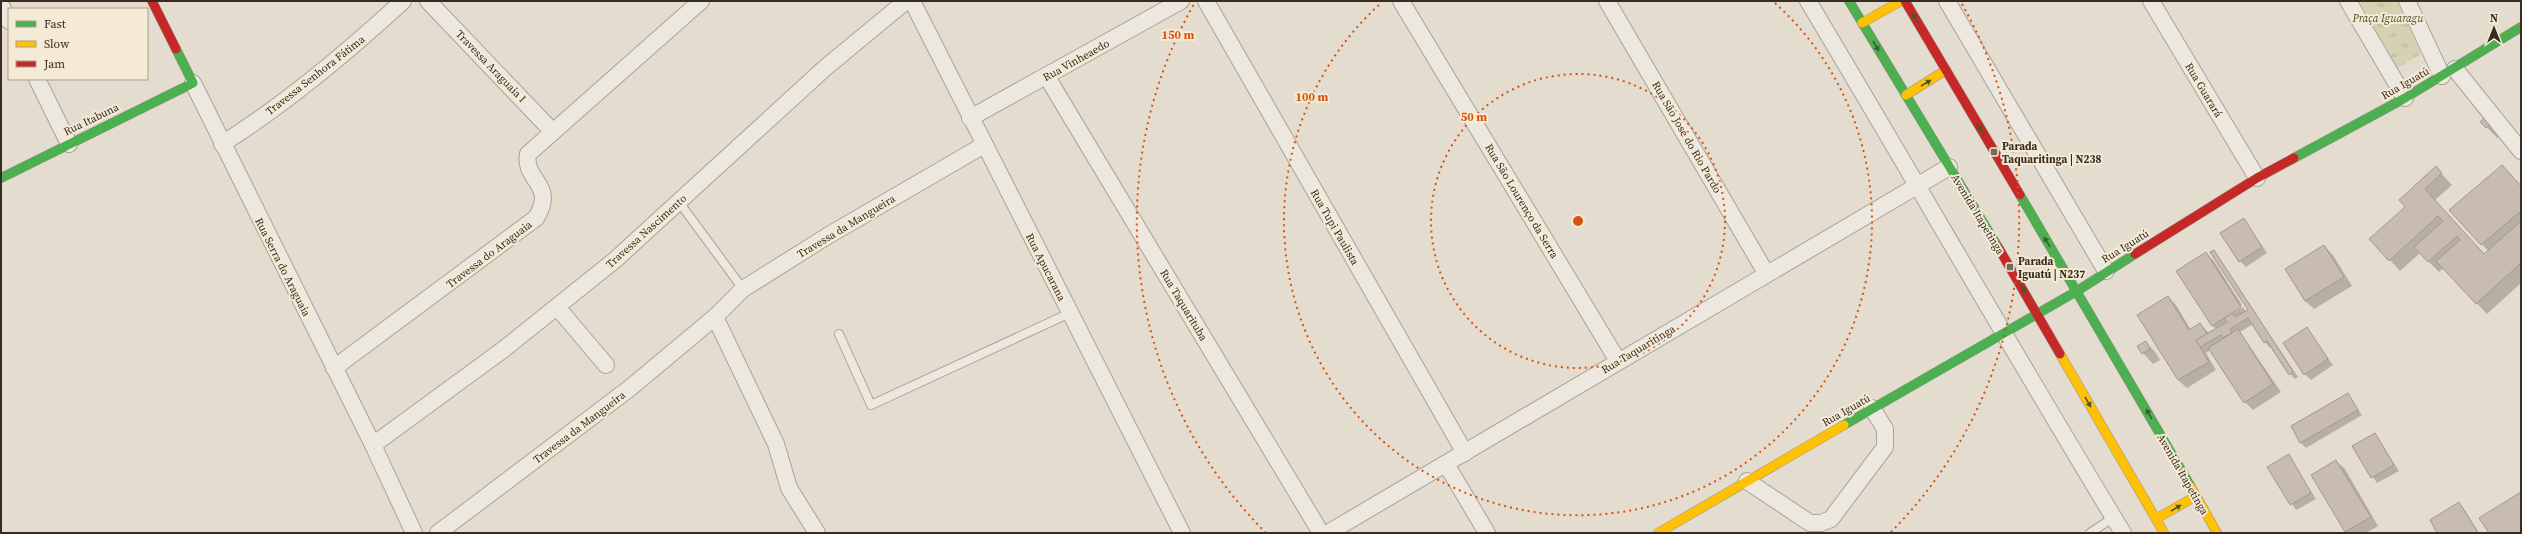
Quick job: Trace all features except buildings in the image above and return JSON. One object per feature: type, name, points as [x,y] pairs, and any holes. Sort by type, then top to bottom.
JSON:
[{"type":"main road","name":"Rua Serra do Araguaia","points":[[152,1],[193,84]]},
{"type":"main road","name":"Avenida Itapetinga","points":[[1848,1],[2037,314],[2164,533]]},
{"type":"main road","points":[[1862,23],[1901,1]]},
{"type":"main road","name":"Avenida Itapetinga","points":[[1904,1],[2078,291],[2217,533]]},
{"type":"main road","name":"Rua Iguatú","points":[[1658,533],[2002,333],[2078,291],[2106,271],[2257,178],[2405,98],[2521,27]]},
{"type":"main road","points":[[1906,96],[1946,70]]},
{"type":"main road","name":"Rua Itabuna","points":[[1,178],[193,84]]},
{"type":"main road","points":[[2156,519],[2196,496]]},
{"type":"street","name":"Travessa Senhora Fátima","points":[[222,144],[255,122],[329,67],[403,1]]},
{"type":"street","name":"Travessa Araguaia I","points":[[428,1],[554,132]]},
{"type":"street","name":"Travessa do Araguaia","points":[[334,368],[536,218],[543,208],[544,198],[540,186],[527,165],[528,154],[701,1]]},
{"type":"street","name":"Travessa Nascimento","points":[[373,445],[504,348],[637,242],[825,68],[906,1]]},
{"type":"street","name":"Rua Apucarana","points":[[912,1],[970,118],[1182,533]]},
{"type":"street","name":"Rua Vinheaedo","points":[[970,118],[1047,77],[1181,1]]},
{"type":"street","name":"Rua Tupi Paulista","points":[[1206,1],[1465,453]]},
{"type":"street","name":"Rua São Lourenço da Serra","points":[[1401,1],[1618,361]]},
{"type":"street","name":"Rua São José do Rio Pardo","points":[[1607,1],[1766,272]]},
{"type":"street","points":[[1808,1],[1918,185],[2002,333],[2123,533]]},
{"type":"street","points":[[1947,1],[2106,271]]},
{"type":"street","name":"Rua Guarará","points":[[2151,1],[2257,178]]},
{"type":"street","points":[[2348,1],[2405,98]]},
{"type":"street","points":[[2407,1],[2448,72],[2521,151]]},
{"type":"street","points":[[1,5],[8,19]]},
{"type":"street","name":"Rua Taquarituba","points":[[1047,77],[1321,533]]},
{"type":"street","points":[[38,80],[69,144]]},
{"type":"street","name":"Rua Serra do Araguaia","points":[[193,84],[373,445],[414,533]]},
{"type":"street","name":"Travessa da Mangueira","points":[[438,533],[630,388],[716,317],[744,289],[829,235],[984,145]]},
{"type":"street","name":"Rua Taquaritinga","points":[[1328,533],[1465,453],[1766,272],[1949,167]]},
{"type":"street","points":[[557,307],[606,365]]},
{"type":"street","points":[[716,317],[776,444],[789,488],[817,533]]},
{"type":"street","points":[[1747,481],[1810,523],[1821,523],[1831,519],[1885,447],[1885,429],[1872,408]]},
{"type":"street","points":[[1446,464],[1487,533]]},
{"type":"lane","points":[[679,202],[744,289]]},
{"type":"lane","points":[[839,334],[871,405],[1070,314]]},
{"type":"lane","points":[[2090,533],[2114,517]]},
{"type":"green space","name":"Praça Iguaragu","points":[[2359,1],[2397,1],[2421,54],[2398,68]]},
{"type":"traffic: fast","points":[[1849,1],[1998,247]]},
{"type":"traffic: fast","points":[[2294,158],[2405,98],[2521,27]]},
{"type":"traffic: fast","points":[[1,178],[193,83],[176,49]]},
{"type":"traffic: fast","points":[[2020,195],[2191,487]]},
{"type":"traffic: fast","points":[[1844,425],[2077,291],[2135,254]]},
{"type":"traffic: slow","points":[[1862,23],[1901,1]]},
{"type":"traffic: slow","points":[[1906,95],[1946,70]]},
{"type":"traffic: slow","points":[[2060,354],[2164,533]]},
{"type":"traffic: slow","points":[[1658,533],[1844,425]]},
{"type":"traffic: slow","points":[[2191,487],[2217,533]]},
{"type":"traffic: slow","points":[[2156,519],[2196,496]]},
{"type":"traffic: jam","points":[[152,1],[176,49]]},
{"type":"traffic: jam","points":[[1905,1],[2020,195]]},
{"type":"traffic: jam","points":[[2135,254],[2257,178],[2294,158]]},
{"type":"traffic: jam","points":[[1998,247],[2060,354]]},
{"type":"place","name":"Parada Taquaritinga | N238","points":[[1994,152]]},
{"type":"place","name":"Parada Iguatú | N237","points":[[2010,267]]}]
